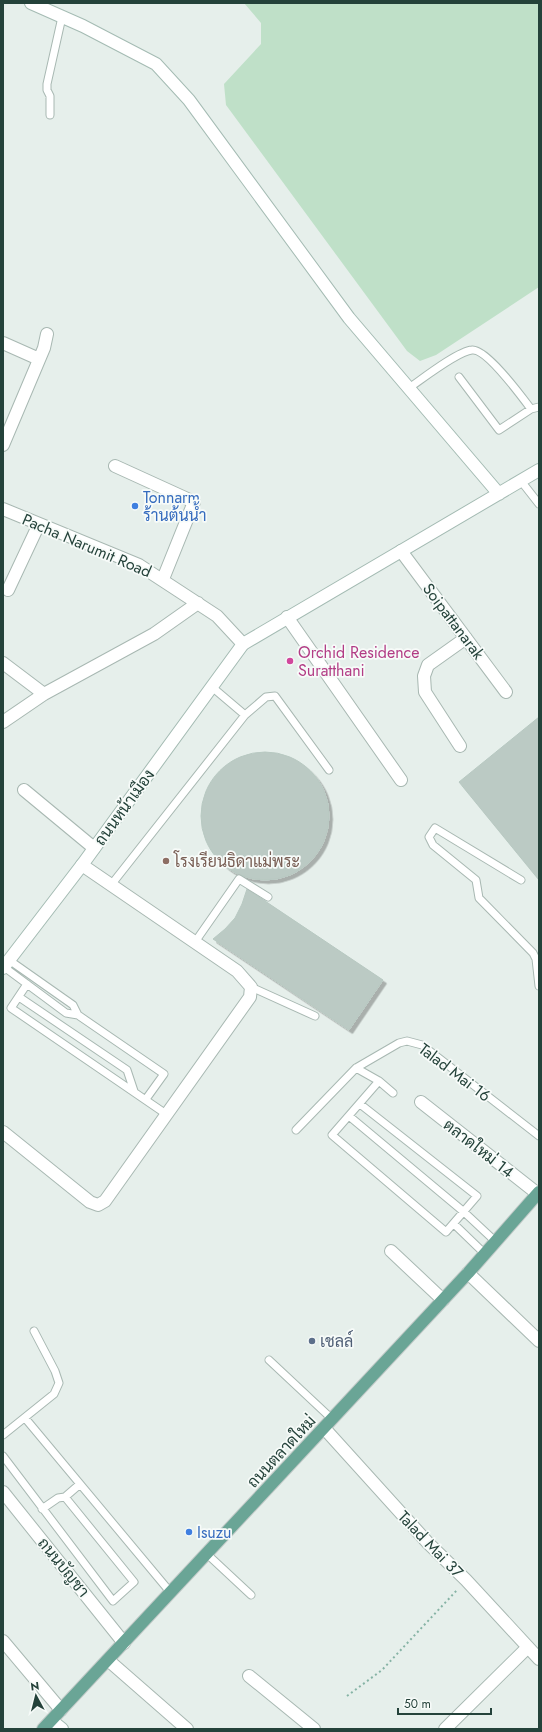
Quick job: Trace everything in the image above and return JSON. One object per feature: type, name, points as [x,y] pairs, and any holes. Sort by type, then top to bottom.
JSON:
[{"type":"main road","name":"ถนนตลาดใหม่","points":[[48,1725],[538,1197]]},
{"type":"street","points":[[31,3],[156,64],[189,100],[349,318],[499,494]]},
{"type":"street","points":[[3,445],[39,359],[47,334]]},
{"type":"street","points":[[3,343],[39,359]]},
{"type":"street","points":[[115,466],[194,502],[163,579]]},
{"type":"street","points":[[243,644],[539,470]]},
{"type":"street","name":"Pacha Narumit Road","points":[[3,509],[139,565],[163,579],[217,616],[243,644]]},
{"type":"street","points":[[8,590],[39,524]]},
{"type":"street","name":"Soipattanarak","points":[[401,551],[506,692]]},
{"type":"street","points":[[3,722],[44,694],[149,637],[198,603]]},
{"type":"street","points":[[287,618],[401,780]]},
{"type":"street","points":[[460,746],[425,692],[424,676],[428,665],[466,638]]},
{"type":"street","name":"ถนนหน้าเมือง","points":[[5,962],[94,848],[243,644]]},
{"type":"street","points":[[3,663],[44,694]]},
{"type":"street","points":[[24,790],[94,848]]},
{"type":"street","points":[[3,1132],[90,1202],[98,1205],[105,1201],[250,997],[251,987],[237,971],[82,864]]},
{"type":"street","name":"ตลาดใหม่ 14","points":[[421,1102],[538,1197]]},
{"type":"street","points":[[391,1251],[443,1300]]},
{"type":"street","points":[[468,1273],[539,1341]]},
{"type":"street","name":"Talad Mai 37","points":[[324,1428],[428,1543],[466,1580],[539,1659]]},
{"type":"street","name":"ถนนบัญชา","points":[[3,1492],[124,1643]]},
{"type":"street","points":[[3,1641],[62,1710]]},
{"type":"street","points":[[445,1729],[528,1647]]},
{"type":"street","points":[[108,1660],[187,1729]]},
{"type":"street","points":[[249,1676],[314,1729]]},
{"type":"street","points":[[48,1725],[62,1729]]},
{"type":"lane","points":[[50,115],[50,96],[47,90],[47,84],[62,17]]},
{"type":"lane","points":[[409,388],[460,355],[472,349],[481,352],[535,408],[499,430],[459,377]]},
{"type":"lane","points":[[521,481],[539,504]]},
{"type":"lane","points":[[212,687],[245,715]]},
{"type":"lane","points":[[111,885],[245,715],[266,697],[275,696],[329,770]]},
{"type":"lane","points":[[521,880],[435,828],[429,837],[433,844],[476,880],[479,898],[533,953],[536,959],[539,986]]},
{"type":"lane","points":[[195,942],[240,879],[268,897]]},
{"type":"lane","points":[[5,962],[27,984],[66,1013],[78,1015],[164,1074],[146,1099]]},
{"type":"lane","points":[[5,962],[73,1006],[78,1015]]},
{"type":"lane","points":[[27,984],[11,1008],[166,1114]]},
{"type":"lane","points":[[251,987],[315,1016]]},
{"type":"lane","points":[[19,997],[127,1070],[134,1091]]},
{"type":"lane","name":"Talad Mai 16","points":[[296,1130],[356,1068],[399,1043],[407,1041],[422,1045],[539,1136]]},
{"type":"lane","points":[[356,1068],[379,1081],[393,1093]]},
{"type":"lane","points":[[360,1104],[477,1196],[446,1232],[332,1135],[379,1081]]},
{"type":"lane","points":[[349,1116],[464,1212],[496,1242]]},
{"type":"lane","points":[[454,1224],[485,1254]]},
{"type":"lane","points":[[3,1435],[54,1394],[59,1383],[55,1371],[34,1331]]},
{"type":"lane","points":[[269,1360],[332,1419]]},
{"type":"lane","points":[[25,1418],[171,1592]]},
{"type":"lane","points":[[3,1456],[113,1601],[134,1582],[65,1497]]},
{"type":"lane","points":[[42,1509],[58,1498],[65,1497],[80,1484]]},
{"type":"lane","points":[[207,1554],[251,1595]]},
{"type":"path","points":[[347,1696],[382,1670],[466,1580]]},
{"type":"green space","points":[[244,3],[539,3],[539,287],[436,355],[420,361],[407,351],[226,105],[224,84],[261,44],[261,23]]},
{"type":"building","points":[[539,717],[539,880],[459,782]]},
{"type":"building","points":[[259,752],[271,752],[284,755],[301,763],[314,775],[326,797],[329,816],[328,828],[324,840],[318,852],[306,865],[284,877],[271,880],[259,880],[246,877],[229,869],[216,857],[204,835],[201,822],[201,810],[204,797],[212,780],[224,767],[246,755]]},
{"type":"building","points":[[247,889],[383,980],[349,1030],[213,939],[235,918]]},
{"type":"place","name":"Tonnarm ร้านต้นน้ำ","points":[[135,506]]},
{"type":"place","name":"Orchid Residence Suratthani","points":[[290,661]]},
{"type":"place","name":"โรงเรียนธิดาแม่พระ","points":[[166,861]]},
{"type":"place","name":"เชลล์","points":[[312,1341]]},
{"type":"place","name":"Isuzu","points":[[189,1532]]}]
